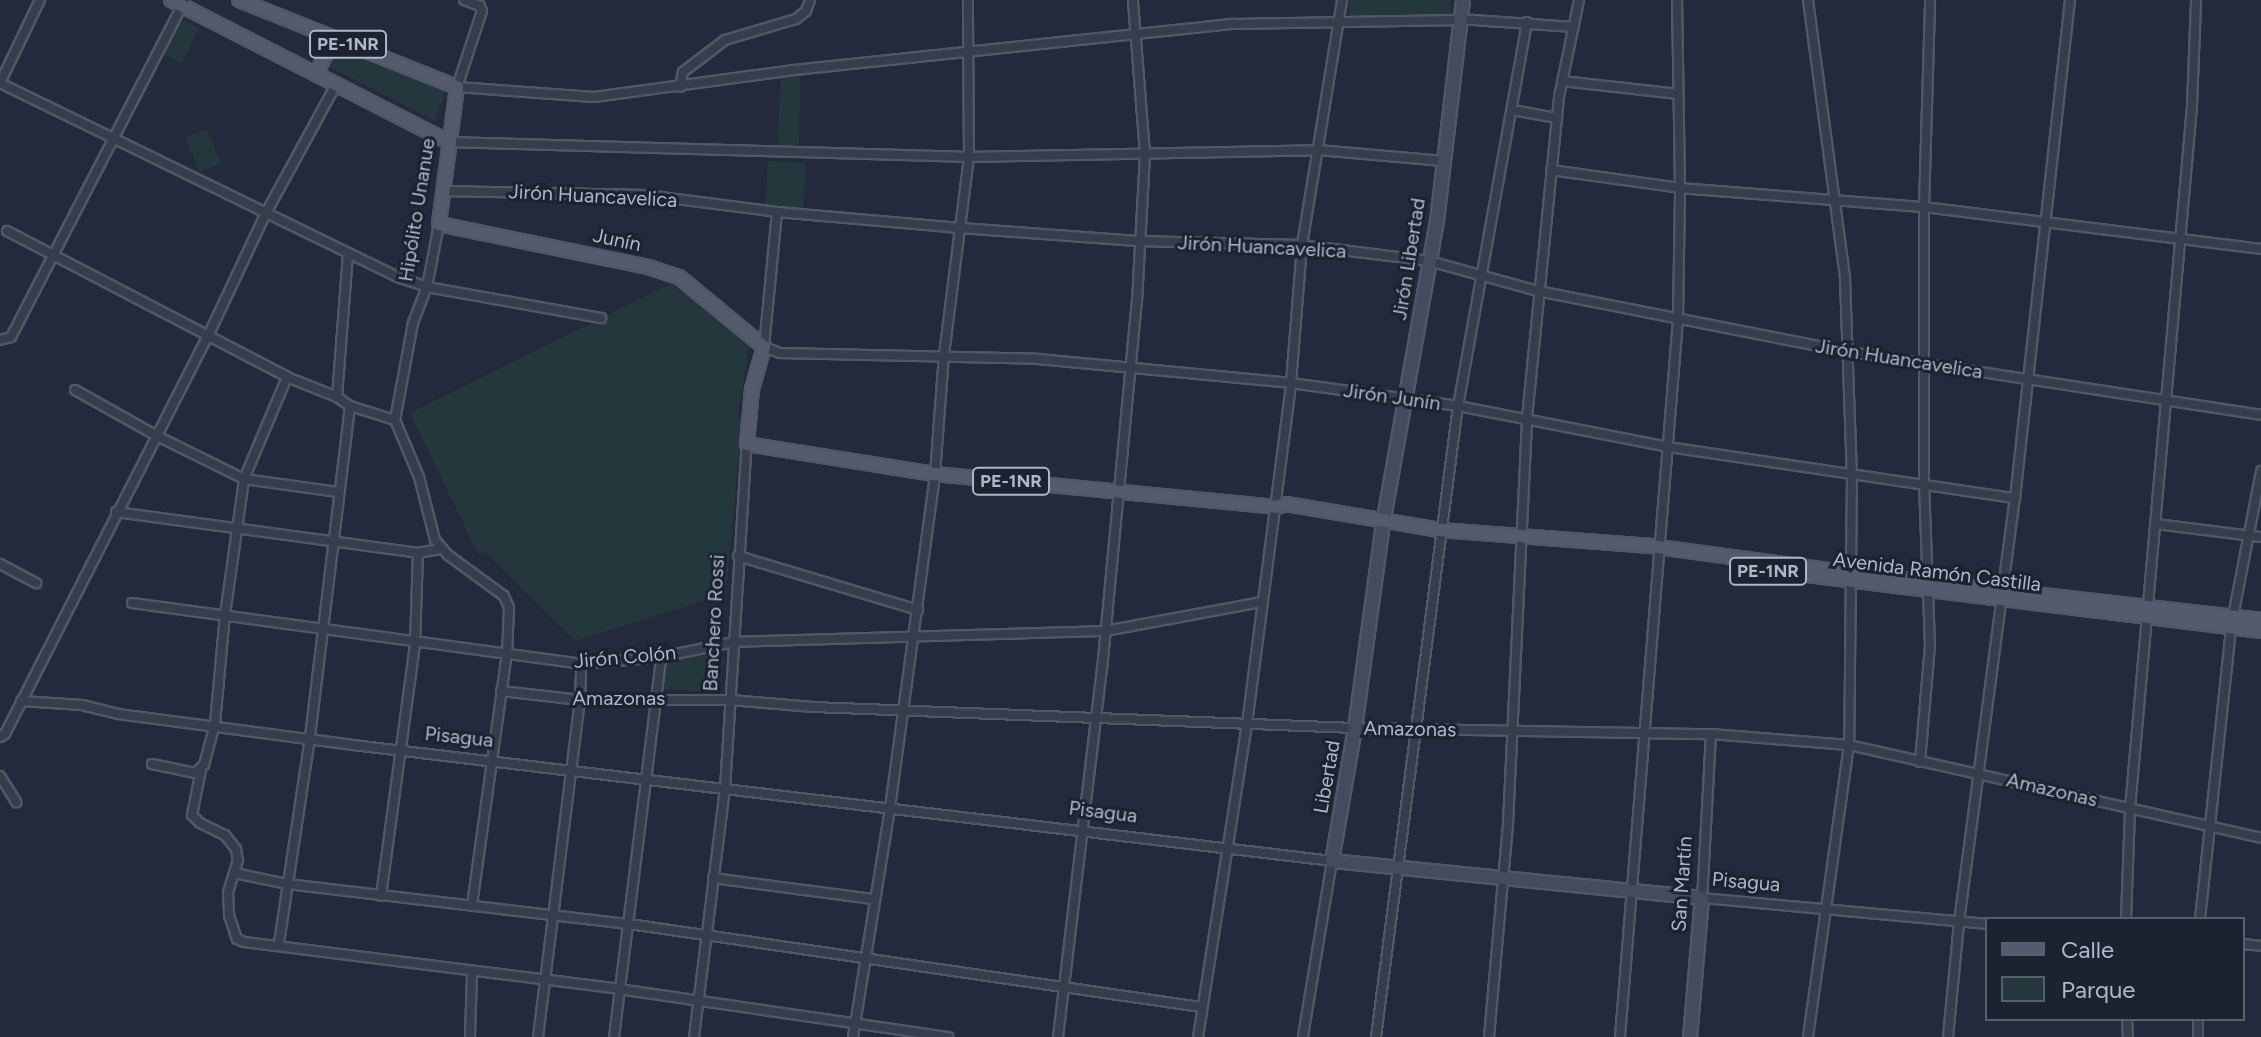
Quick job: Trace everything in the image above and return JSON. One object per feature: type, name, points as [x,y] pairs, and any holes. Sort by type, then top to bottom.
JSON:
[{"type":"main road","name":"PE-1NR","points":[[239,0],[457,87]]},
{"type":"main road","points":[[179,2],[448,142]]},
{"type":"main road","points":[[317,73],[333,39]]},
{"type":"main road","name":"Hipólito Unanue","points":[[439,224],[457,87]]},
{"type":"main road","name":"Junín","points":[[439,224],[648,267],[679,277],[764,347]]},
{"type":"main road","name":"Banchero Rossi","points":[[747,444],[752,389],[764,347]]},
{"type":"main road","name":"Avenida Ramón Castilla","points":[[747,444],[935,474],[1276,507],[1284,512],[1440,534],[1519,538],[1659,552],[1850,578],[2232,622],[2261,631]]},
{"type":"main road","name":"Avenida Ramón Castilla","points":[[2232,622],[2261,620]]},
{"type":"street","points":[[40,0],[0,83],[348,253],[427,287],[601,318]]},
{"type":"street","name":"Hipólito Unanue","points":[[457,87],[481,8],[464,0]]},
{"type":"street","points":[[680,87],[683,72],[725,40],[796,19],[806,11],[810,0]]},
{"type":"street","points":[[853,1037],[890,808],[935,474],[944,355],[969,157],[968,0]]},
{"type":"street","points":[[1058,1037],[1105,631],[1128,366],[1137,302],[1145,154],[1133,0]]},
{"type":"street","points":[[1198,1037],[1225,847],[1247,724],[1276,507],[1291,383],[1302,245],[1342,0]]},
{"type":"street","name":"Jirón Libertad","points":[[1383,526],[1429,261],[1463,20],[1463,0]]},
{"type":"street","points":[[1489,1037],[1504,878],[1519,538],[1538,291],[1562,81],[1579,0]]},
{"type":"street","points":[[1620,1037],[1642,732],[1678,319],[1680,188],[1677,0]]},
{"type":"street","points":[[1808,0],[1845,279],[1850,352],[1852,476],[1849,745],[1808,1037]]},
{"type":"street","points":[[1920,762],[1930,646],[1924,483],[1924,207],[1930,0]]},
{"type":"street","points":[[1948,1037],[1959,922],[2029,380],[2070,0]]},
{"type":"street","points":[[2126,917],[2130,809],[2192,106],[2196,0]]},
{"type":"street","points":[[4,340],[55,255],[179,2]]},
{"type":"street","points":[[457,87],[594,97],[794,70],[1234,24],[1463,20],[1574,27]]},
{"type":"street","points":[[1376,1037],[1400,868],[1413,730],[1458,406],[1527,22]]},
{"type":"street","points":[[1562,81],[1678,94]]},
{"type":"street","points":[[1,739],[209,334],[266,213],[337,83]]},
{"type":"street","points":[[1512,110],[1557,118]]},
{"type":"street","points":[[448,142],[969,157],[1318,150],[1444,161]]},
{"type":"street","points":[[1551,170],[1680,188],[1924,207],[2261,249]]},
{"type":"street","name":"Jirón Huancavelica","points":[[442,191],[645,195],[777,212],[961,228],[1138,241],[1302,245],[1429,261],[1538,291],[1850,352],[2261,415]]},
{"type":"street","name":"Banchero Rossi","points":[[764,347],[777,212]]},
{"type":"street","name":"Hipólito Unanue","points":[[395,420],[413,323],[427,287],[439,224]]},
{"type":"street","points":[[7,231],[287,377],[337,397],[350,406],[395,420],[419,477],[431,530],[441,549],[508,601],[507,653],[472,905]]},
{"type":"street","points":[[337,397],[348,253]]},
{"type":"street","name":"Jirón Junín","points":[[764,347],[780,353],[944,355],[1128,366],[1291,383],[1458,406],[1668,447],[2015,498]]},
{"type":"street","points":[[287,377],[244,479],[225,615],[215,724],[192,815],[225,835],[236,849],[238,860],[228,893],[229,915],[237,939],[619,989],[949,1037]]},
{"type":"street","points":[[75,390],[157,436],[244,479],[338,492]]},
{"type":"street","points":[[279,943],[310,737],[321,629],[336,541],[338,492],[350,406]]},
{"type":"street","name":"Banchero Rossi","points":[[694,1037],[725,789],[747,444]]},
{"type":"street","points":[[2200,917],[2232,622],[2261,471]]},
{"type":"street","points":[[116,512],[418,553],[441,549]]},
{"type":"street","points":[[2156,524],[2261,537]]},
{"type":"street","name":"Libertad","points":[[1303,1037],[1355,728],[1383,526]]},
{"type":"street","points":[[381,896],[415,643],[418,553]]},
{"type":"street","points":[[738,556],[918,610]]},
{"type":"street","points":[[0,564],[36,583]]},
{"type":"street","name":"Jirón Colón","points":[[132,603],[581,664],[661,657],[734,642],[1105,631],[1262,602]]},
{"type":"street","points":[[614,1037],[661,657]]},
{"type":"street","points":[[538,1037],[580,700],[581,664]]},
{"type":"street","name":"Amazonas","points":[[501,691],[580,700],[730,700],[1413,730],[1711,734],[1849,745],[2261,838]]},
{"type":"street","name":"Pisagua","points":[[21,701],[82,705],[118,714],[215,724],[402,751],[1332,861],[1630,893],[1985,924]]},
{"type":"street","name":"San Martín","points":[[1690,1037],[1711,734]]},
{"type":"street","points":[[152,764],[195,773],[201,770]]},
{"type":"street","points":[[0,776],[16,802]]},
{"type":"street","points":[[234,873],[287,884],[629,924],[1201,1007]]},
{"type":"street","points":[[713,878],[873,899]]},
{"type":"street","points":[[470,1037],[472,972]]},
{"type":"green space","points":[[1349,0],[1451,0],[1451,18],[1349,18]]},
{"type":"green space","points":[[180,19],[199,28],[183,63],[164,54]]},
{"type":"green space","points":[[333,47],[446,90],[435,121],[326,65]]},
{"type":"green space","points":[[800,72],[799,152],[777,152],[781,73]]},
{"type":"green space","points":[[207,129],[221,163],[200,172],[186,138]]},
{"type":"green space","points":[[768,161],[806,163],[804,208],[766,206]]},
{"type":"green space","points":[[671,284],[750,341],[738,415],[742,422],[726,594],[575,641],[485,552],[478,554],[410,413]]},
{"type":"green space","points":[[719,654],[724,659],[719,693],[660,689],[665,657]]}]
